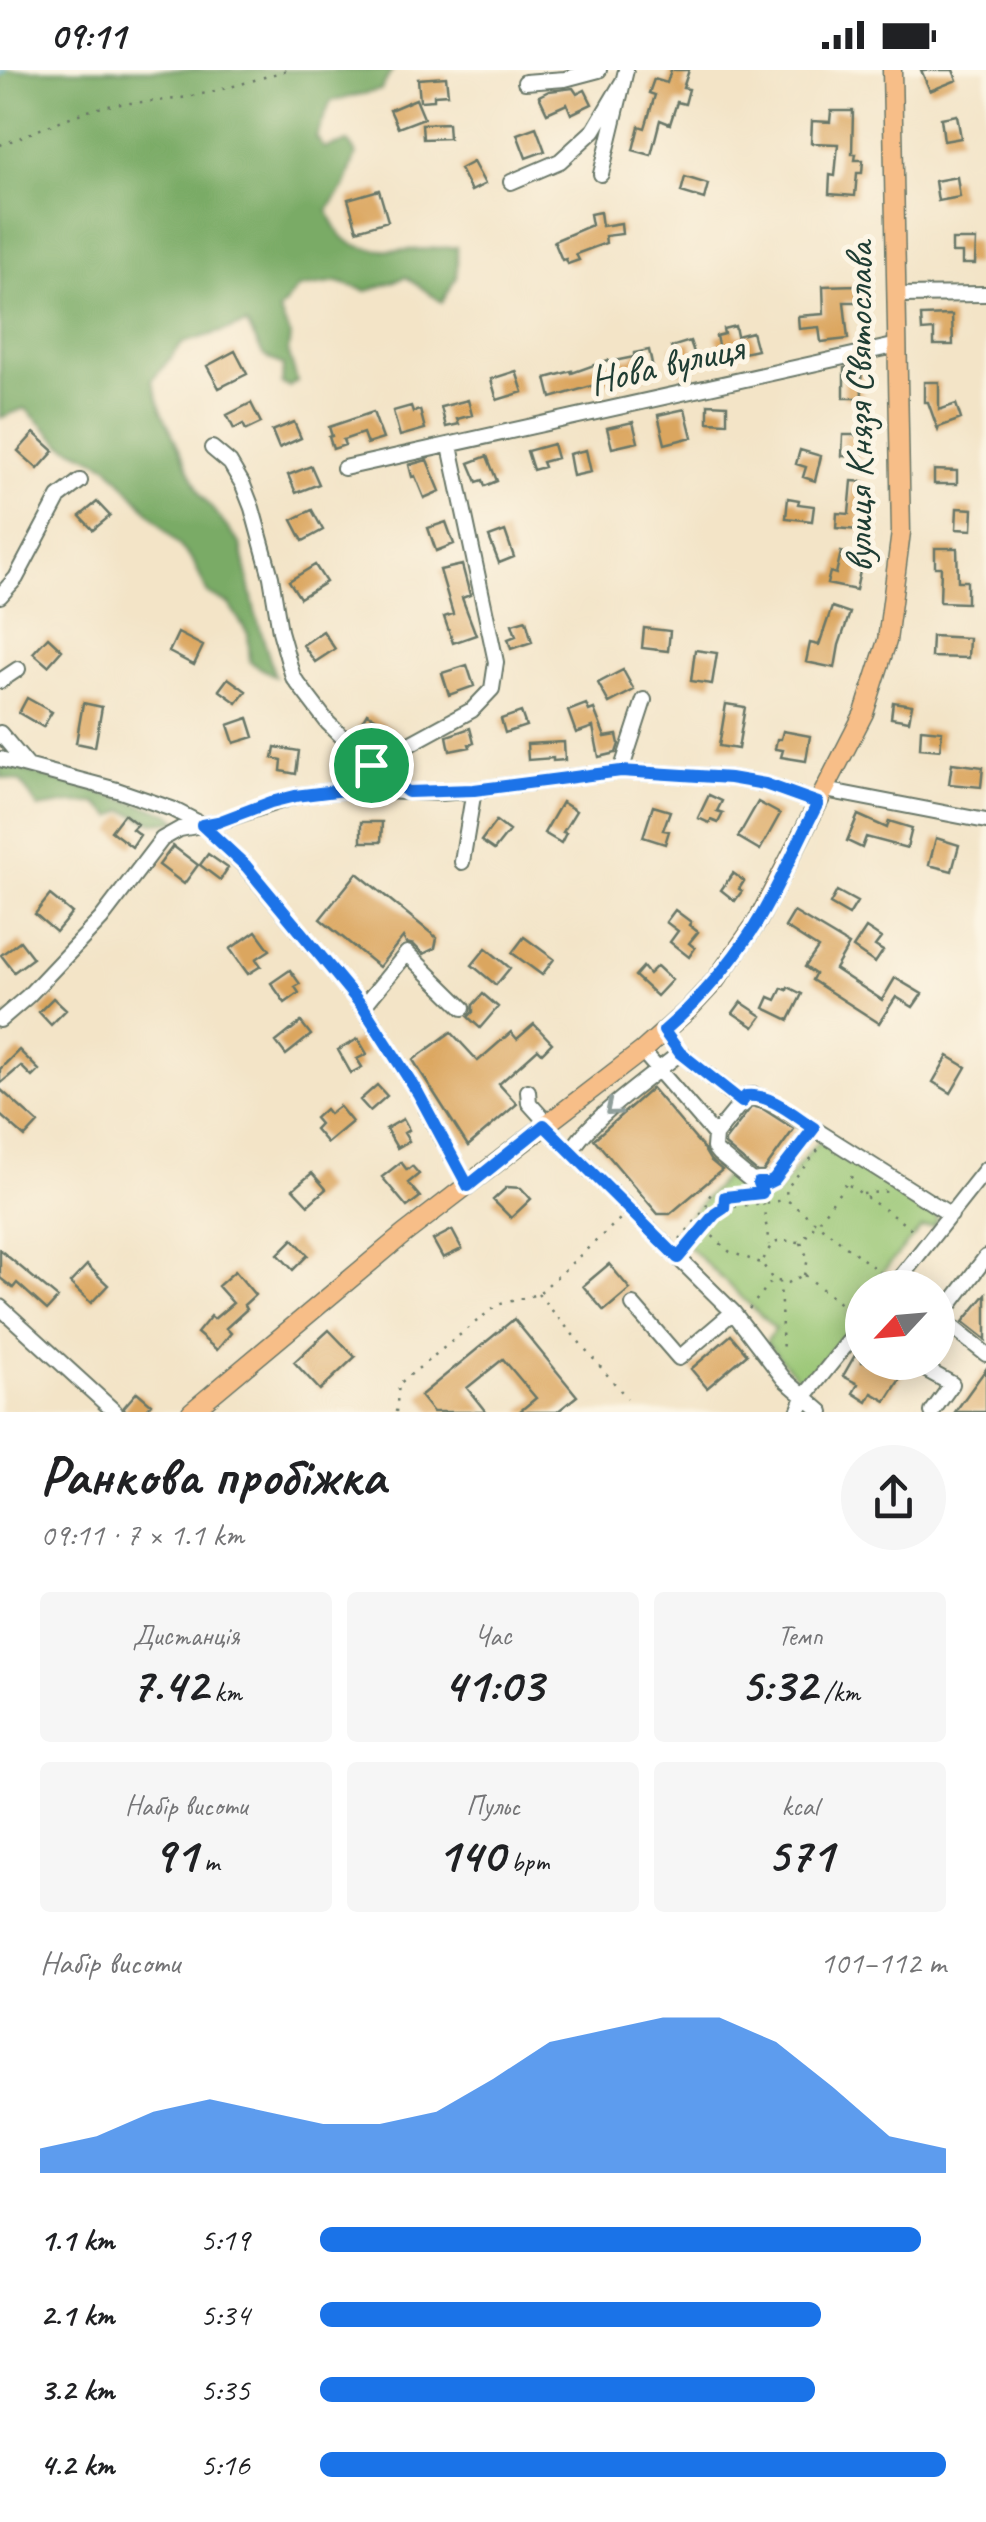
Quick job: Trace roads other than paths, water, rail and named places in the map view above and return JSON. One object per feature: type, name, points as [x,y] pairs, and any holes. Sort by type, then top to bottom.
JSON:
[{"type":"main road","name":"вулиця Князя Святослава","points":[[190,1412],[404,1234],[642,1051],[715,981],[757,922],[864,713],[887,642],[901,532],[892,70]]},
{"type":"street","points":[[525,82],[599,70]]},
{"type":"street","points":[[600,174],[625,76]]},
{"type":"street","points":[[510,182],[560,161],[594,130],[625,76]]},
{"type":"street","points":[[897,295],[986,294]]},
{"type":"street","name":"Нова вулиця","points":[[344,468],[898,345]]},
{"type":"street","points":[[344,790],[371,765],[472,710],[492,689],[496,662],[450,446]]},
{"type":"street","points":[[212,448],[230,464],[252,508],[293,678],[328,723],[371,765],[408,792]]},
{"type":"street","points":[[0,596],[16,578],[59,497],[80,481]]},
{"type":"street","points":[[0,681],[18,669]]},
{"type":"street","points":[[621,771],[644,700]]},
{"type":"street","points":[[0,732],[27,765]]},
{"type":"street","points":[[0,758],[135,796],[202,825],[246,866],[363,1007],[418,1093],[468,1186]]},
{"type":"street","points":[[0,1020],[101,919],[162,839],[180,829],[218,822],[295,796],[344,790],[474,790],[621,771],[730,778],[986,821]]},
{"type":"street","points":[[462,862],[474,790]]},
{"type":"street","points":[[363,1007],[408,953],[463,1008]]},
{"type":"street","points":[[664,1031],[680,1053],[742,1102]]},
{"type":"street","points":[[642,1051],[715,1135]]},
{"type":"street","points":[[571,1152],[580,1136],[680,1053]]},
{"type":"street","points":[[528,1091],[530,1103],[545,1124],[736,1316],[784,1379],[822,1412]]},
{"type":"street","points":[[814,1128],[774,1180],[762,1184],[753,1182],[714,1148],[715,1135],[746,1096],[754,1095],[766,1099],[829,1137],[952,1215]]},
{"type":"street","points":[[908,1270],[986,1168]]},
{"type":"street","points":[[955,1297],[986,1258]]},
{"type":"street","points":[[633,1305],[680,1358],[736,1316]]},
{"type":"street","points":[[0,1307],[114,1412]]},
{"type":"street","points":[[955,1330],[986,1354]]},
{"type":"street","points":[[798,1412],[804,1397],[845,1346]]},
{"type":"street","points":[[932,1412],[952,1384],[945,1380]]},
{"type":"waterway","points":[[0,74],[4,70]]}]
